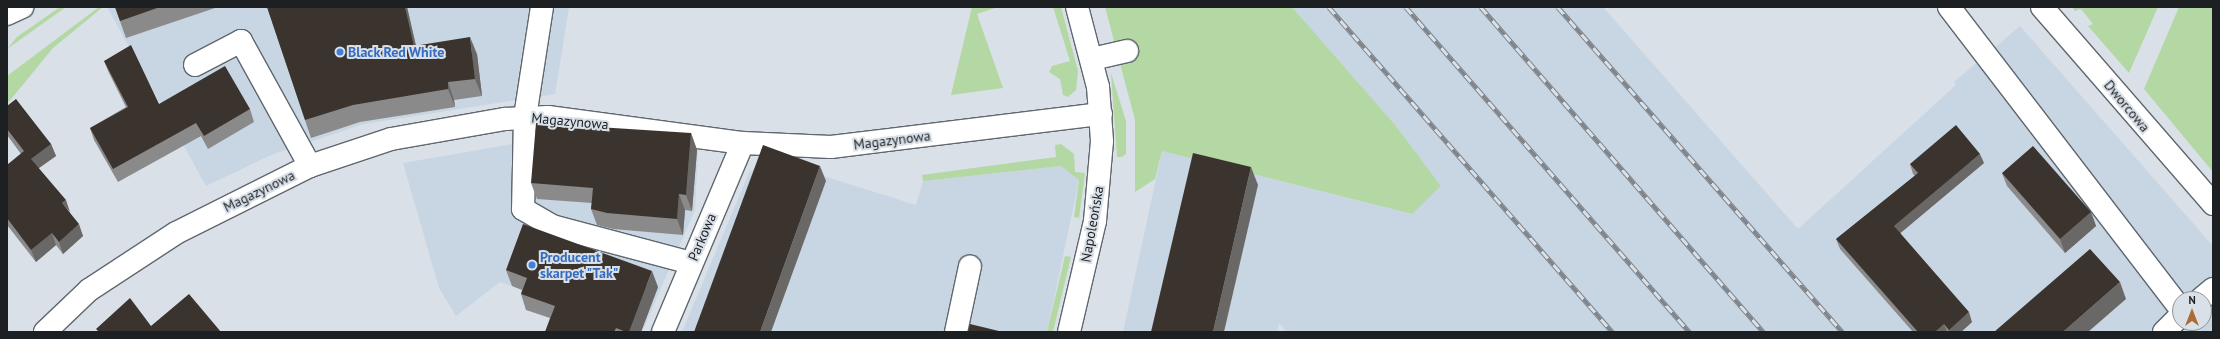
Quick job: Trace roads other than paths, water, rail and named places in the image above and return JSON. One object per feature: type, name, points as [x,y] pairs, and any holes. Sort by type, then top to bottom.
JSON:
[{"type":"street","points":[[7,14],[22,7]]},
{"type":"street","points":[[542,7],[525,116],[522,209],[552,226],[691,263]]},
{"type":"street","name":"Napoleońska","points":[[1069,332],[1097,209],[1101,114],[1092,59],[1077,7]]},
{"type":"street","points":[[1949,7],[2172,298]]},
{"type":"street","name":"Dworcowa","points":[[2042,7],[2213,204]]},
{"type":"street","points":[[195,65],[241,42],[310,166]]},
{"type":"street","points":[[1092,59],[1127,51]]},
{"type":"street","name":"Magazynowa","points":[[45,332],[89,290],[176,233],[310,166],[391,139],[525,116],[570,118],[743,143],[859,144],[1101,114]]},
{"type":"street","name":"Parkowa","points":[[663,332],[743,143]]},
{"type":"street","points":[[956,332],[970,266]]},
{"type":"street","points":[[2164,332],[2172,324]]},
{"type":"railway","points":[[1329,7],[1613,332]]},
{"type":"railway","points":[[1406,7],[1690,332]]},
{"type":"railway","points":[[1481,7],[1764,332]]},
{"type":"railway","points":[[1558,7],[1843,332]]},
{"type":"place","name":"Black Red White","points":[[340,52]]},
{"type":"place","name":"Producent skarpet \"Tak\"","points":[[532,265]]}]
